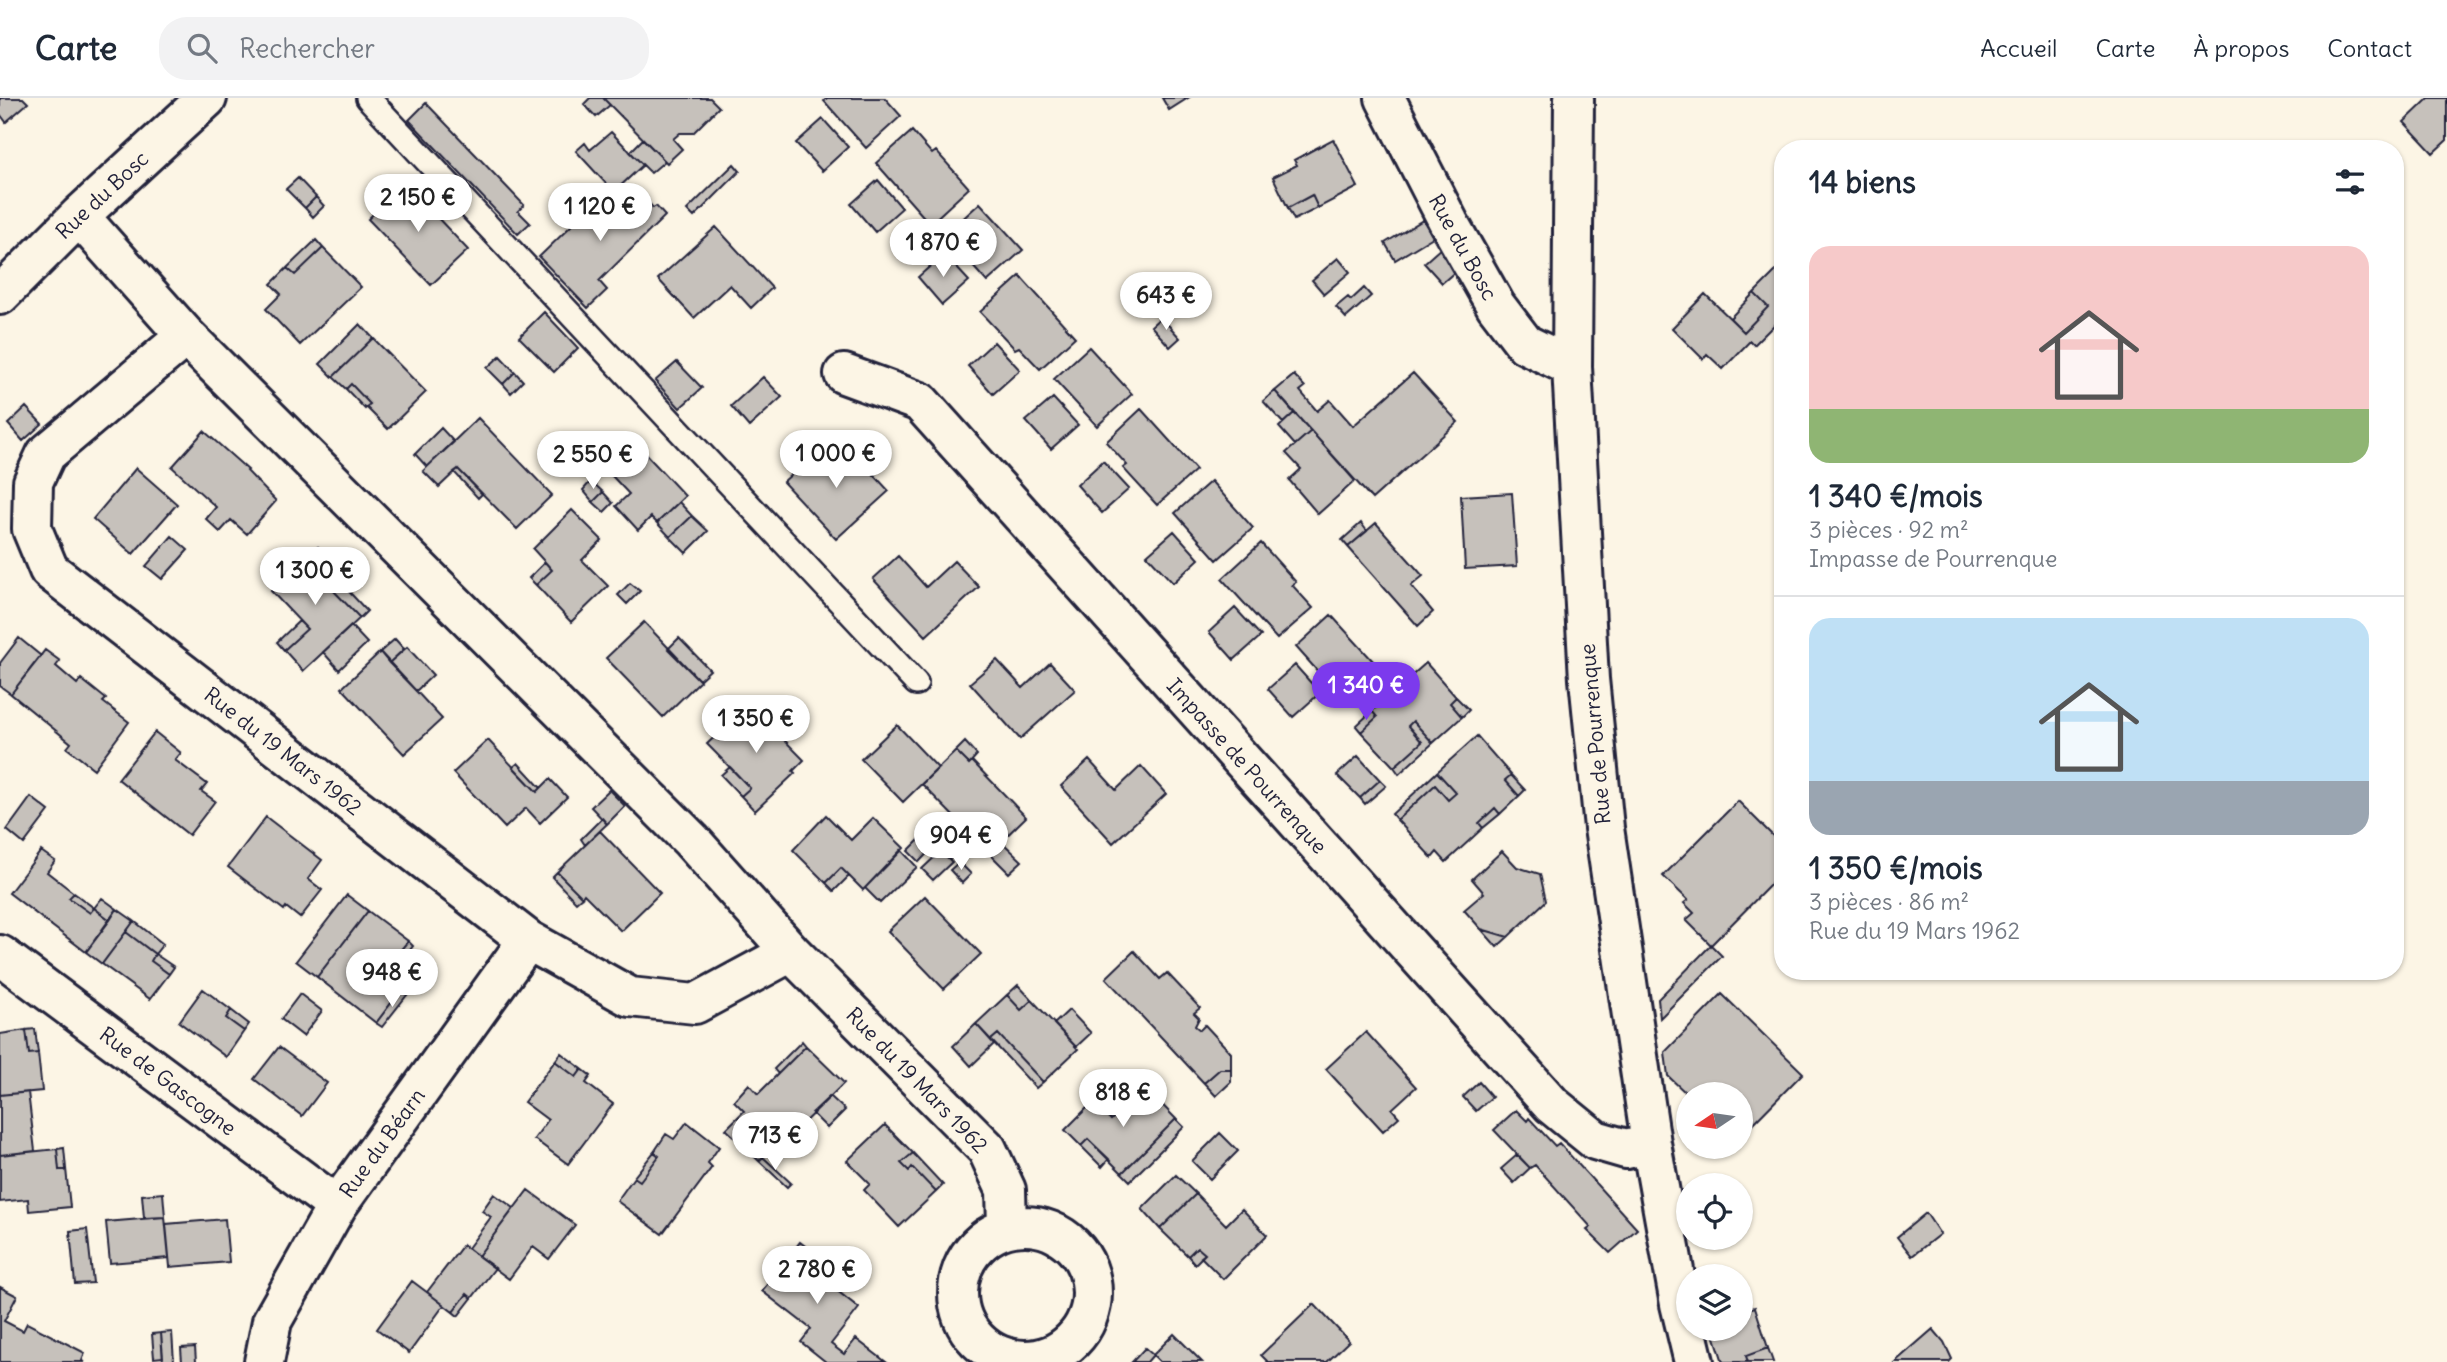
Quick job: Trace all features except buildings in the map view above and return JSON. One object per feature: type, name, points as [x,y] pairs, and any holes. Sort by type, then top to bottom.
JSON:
[{"type":"street","name":"Rue du Bosc","points":[[0,295],[79,215],[207,98]]},
{"type":"street","name":"Rue du Bosc","points":[[1385,98],[1449,223],[1496,306],[1525,344],[1572,367]]},
{"type":"street","name":"Rue de Pourrenque","points":[[1574,98],[1572,367],[1589,679],[1604,828],[1651,1143],[1680,1304],[1694,1362]]},
{"type":"street","name":"Rue du 19 Mars 1962","points":[[79,215],[186,336],[691,840],[791,952],[987,1149],[1006,1190],[1007,1227]]},
{"type":"street","name":"Rue du 19 Mars 1962","points":[[186,336],[46,454],[33,482],[32,529],[49,570],[528,940],[630,997],[695,1004],[791,952]]},
{"type":"street","name":"Impasse de Pourrenque","points":[[844,374],[920,402],[1552,1105],[1595,1140],[1626,1149],[1651,1143]]},
{"type":"street","name":"Rue du Béarn","points":[[264,1362],[272,1321],[337,1206],[528,940]]},
{"type":"street","name":"Rue de Gascogne","points":[[0,955],[337,1206]]},
{"type":"lane","points":[[368,98],[916,683]]}]
